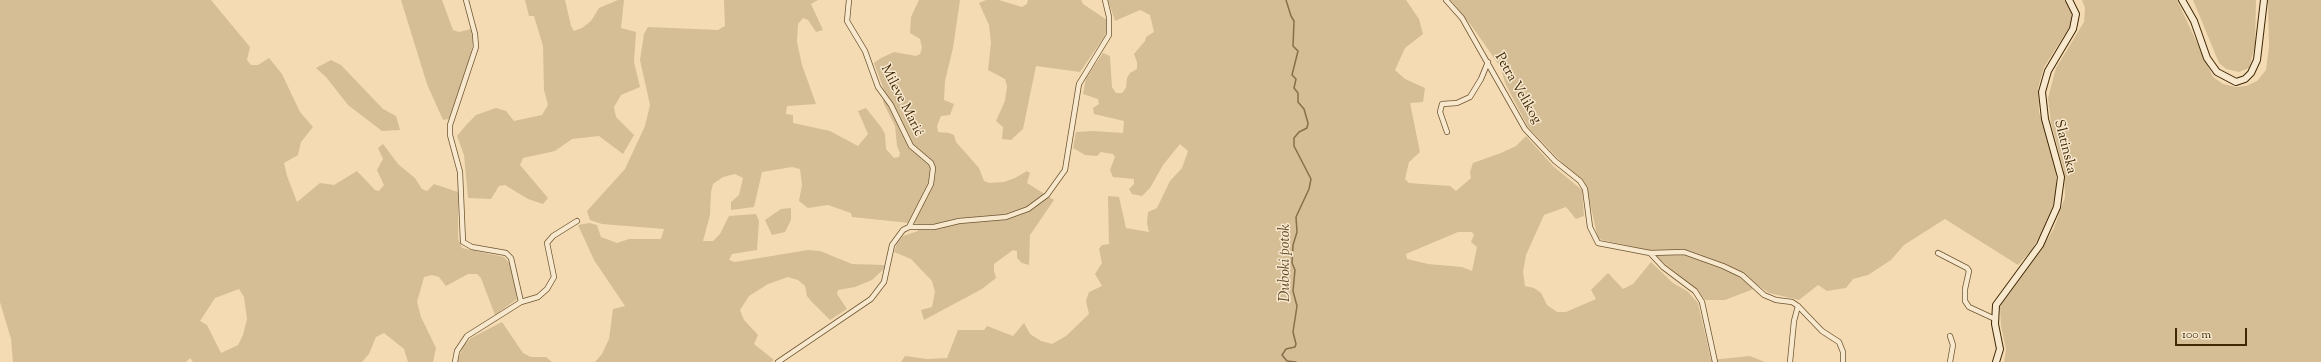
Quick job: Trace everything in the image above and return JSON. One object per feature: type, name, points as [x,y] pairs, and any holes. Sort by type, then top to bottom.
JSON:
[{"type":"street","points":[[466,0],[475,34],[476,47],[450,126],[450,135],[460,172],[463,242],[472,247],[506,254],[511,258],[521,302]]},
{"type":"street","name":"Mileve Marić","points":[[849,0],[847,21],[865,51],[878,87],[891,105],[911,146],[931,163],[933,168],[931,184],[909,227]]},
{"type":"street","points":[[778,362],[871,299],[884,282],[892,245],[897,236],[909,227],[934,227],[959,221],[996,219],[1018,214],[1047,195],[1061,179],[1065,170],[1079,84],[1108,35],[1109,17],[1105,0]]},
{"type":"street","name":"Petra Velikog","points":[[1446,0],[1462,18],[1525,129],[1555,161],[1580,181],[1585,189],[1590,228],[1598,243],[1650,253],[1684,252],[1723,266],[1742,275],[1764,294],[1776,300],[1792,302],[1798,306],[1822,330],[1839,342],[1843,352],[1843,362]]},
{"type":"street","name":"Slatinska","points":[[1996,362],[2000,349],[1994,311],[2000,296],[2040,246],[2057,207],[2061,177],[2045,119],[2042,92],[2048,71],[2073,29],[2076,14],[2069,0]]},
{"type":"street","points":[[2182,0],[2194,21],[2208,58],[2216,72],[2236,82],[2245,79],[2257,60],[2264,0]]},
{"type":"street","points":[[1447,132],[1440,112],[1442,104],[1457,103],[1470,97],[1481,79],[1488,62]]},
{"type":"street","points":[[455,362],[457,351],[467,336],[521,302],[538,297],[552,282],[554,270],[547,243],[552,236],[577,221]]},
{"type":"street","points":[[1650,253],[1663,267],[1695,291],[1702,302],[1715,362]]},
{"type":"street","points":[[1938,253],[1967,268],[1969,271],[1965,289],[1965,301],[1969,307],[1995,319]]},
{"type":"street","points":[[1790,362],[1798,306]]},
{"type":"street","points":[[1950,336],[1953,345],[1950,362]]},
{"type":"shaded area","points":[[0,0],[211,0],[250,47],[247,60],[251,65],[258,65],[269,58],[282,74],[300,112],[313,127],[301,142],[298,155],[284,163],[287,176],[297,202],[320,183],[334,185],[357,171],[375,190],[379,191],[384,185],[377,170],[383,159],[378,148],[383,144],[398,164],[415,178],[422,189],[427,191],[434,184],[458,192],[458,238],[462,248],[504,257],[511,265],[517,299],[495,315],[481,278],[477,274],[468,274],[446,286],[439,277],[432,275],[424,277],[417,302],[421,317],[436,348],[433,362],[408,362],[404,349],[384,333],[376,337],[369,354],[362,362],[193,362],[190,358],[186,362],[13,362],[11,339],[0,302]],"holes":[[[239,289],[244,297],[247,319],[243,335],[238,345],[221,353],[207,325],[200,321],[215,298]]]},
{"type":"shaded area","points":[[401,0],[442,0],[453,30],[459,32],[471,29],[473,42],[471,55],[449,119],[443,120],[427,84]]},
{"type":"shaded area","points":[[525,0],[565,0],[571,26],[574,31],[582,28],[591,21],[599,8],[618,0],[624,0],[621,28],[636,32],[634,62],[640,87],[621,95],[614,107],[616,117],[634,135],[623,154],[599,136],[572,139],[555,151],[523,158],[520,165],[548,198],[543,204],[528,199],[505,185],[499,186],[491,199],[468,198],[464,155],[457,136],[467,124],[476,115],[496,108],[506,111],[514,121],[542,115],[548,105],[544,90],[543,46],[534,16],[529,16]]},
{"type":"shaded area","points":[[724,0],[818,0],[811,4],[823,30],[816,32],[808,20],[803,18],[798,24],[797,42],[802,65],[816,104],[787,106],[786,114],[793,115],[793,123],[830,131],[858,146],[868,134],[858,111],[866,108],[885,134],[886,149],[894,158],[899,157],[900,153],[897,146],[895,126],[883,102],[885,93],[874,63],[894,52],[916,56],[920,54],[922,48],[920,39],[910,33],[911,17],[919,0],[960,0],[953,48],[945,81],[944,100],[954,104],[950,115],[941,116],[937,126],[938,132],[954,135],[956,142],[979,168],[984,181],[989,183],[1004,182],[1027,171],[1030,173],[1027,183],[1054,200],[1030,235],[1029,265],[1022,263],[1017,258],[1017,251],[1013,250],[994,264],[996,278],[982,289],[924,320],[921,310],[932,307],[935,292],[932,281],[911,259],[894,252],[897,243],[903,236],[918,231],[919,224],[852,217],[851,213],[828,205],[808,208],[799,201],[802,185],[800,169],[792,167],[762,172],[754,207],[731,210],[731,202],[739,195],[743,178],[735,174],[723,177],[713,184],[711,192],[710,215],[703,241],[713,241],[720,234],[729,216],[756,214],[759,221],[757,250],[732,254],[729,260],[735,262],[808,250],[820,251],[852,264],[884,265],[886,267],[872,280],[855,287],[838,290],[837,294],[847,309],[830,320],[807,296],[805,286],[798,280],[788,277],[768,284],[749,296],[740,310],[744,320],[758,335],[754,344],[774,360],[771,362],[595,362],[602,354],[609,339],[613,309],[625,306],[594,260],[578,225],[589,223],[597,225],[601,237],[617,243],[629,239],[661,239],[664,229],[602,224],[590,220],[587,211],[625,169],[645,126],[650,105],[640,60],[644,34],[648,27],[718,30],[725,26]]},
{"type":"shaded area","points":[[986,0],[999,0],[1022,7],[1027,4],[1028,0],[1081,0],[1083,4],[1107,20],[1108,28],[1104,37],[1080,72],[1036,66],[1023,129],[1011,140],[1002,139],[1003,127],[996,121],[1005,101],[1007,86],[1005,79],[988,70],[991,43],[989,25],[979,3]]},
{"type":"shaded area","points":[[1108,0],[1406,0],[1419,19],[1423,34],[1405,48],[1395,70],[1405,79],[1425,88],[1423,102],[1410,103],[1420,152],[1409,162],[1405,179],[1409,183],[1450,186],[1456,191],[1471,178],[1470,172],[1473,163],[1516,146],[1526,136],[1553,166],[1582,190],[1584,216],[1576,219],[1566,207],[1544,215],[1526,255],[1523,272],[1525,286],[1534,288],[1541,293],[1547,305],[1557,312],[1566,312],[1596,299],[1591,290],[1608,273],[1623,289],[1633,284],[1651,262],[1673,283],[1687,291],[1698,303],[1711,360],[1750,356],[1765,362],[901,362],[905,356],[927,359],[947,358],[958,330],[984,330],[987,326],[1013,336],[1024,323],[1030,334],[1041,341],[1052,344],[1066,336],[1089,314],[1086,301],[1089,292],[1102,286],[1095,274],[1102,263],[1099,249],[1102,245],[1109,244],[1108,196],[1119,197],[1126,228],[1149,232],[1147,223],[1148,212],[1157,208],[1170,181],[1182,168],[1188,151],[1180,144],[1163,165],[1150,188],[1142,196],[1132,194],[1129,189],[1134,184],[1134,179],[1113,177],[1110,170],[1115,157],[1113,154],[1101,152],[1097,156],[1085,155],[1073,148],[1076,132],[1093,131],[1123,133],[1124,121],[1094,114],[1093,108],[1099,104],[1098,99],[1083,94],[1086,78],[1103,53],[1110,56],[1112,87],[1116,93],[1122,93],[1126,88],[1127,78],[1130,73],[1137,69],[1137,62],[1134,54],[1145,41],[1146,37],[1154,32],[1150,15],[1140,10],[1115,21]],"holes":[[[1458,232],[1472,232],[1474,235],[1471,242],[1477,247],[1472,271],[1462,267],[1428,264],[1407,259],[1406,254]]]},
{"type":"shaded area","points":[[1451,0],[2064,0],[2071,9],[2072,23],[2044,67],[2038,88],[2039,112],[2055,161],[2057,191],[2053,205],[2040,235],[2031,251],[2018,265],[1945,219],[1904,245],[1891,260],[1868,275],[1853,279],[1846,288],[1827,291],[1818,285],[1799,300],[1769,293],[1756,284],[1751,290],[1725,300],[1705,300],[1698,291],[1648,250],[1598,239],[1587,189],[1528,127],[1505,83],[1501,68],[1471,25]]},
{"type":"shaded area","points":[[2082,0],[2177,0],[2213,77],[2223,84],[2236,87],[2246,86],[2257,81],[2266,70],[2269,46],[2268,0],[2321,0],[2321,362],[2004,362],[2006,349],[2001,326],[2000,307],[2004,298],[2019,277],[2043,247],[2054,228],[2065,197],[2064,171],[2051,123],[2048,98],[2056,68],[2084,22],[2085,8]]},
{"type":"shaded area","points":[[2193,0],[2256,0],[2255,46],[2249,68],[2239,72],[2226,69],[2219,63]]},
{"type":"shaded area","points":[[331,60],[341,65],[383,109],[396,116],[400,130],[382,131],[348,105],[326,77],[316,68]]},
{"type":"shaded area","points":[[791,208],[791,220],[785,232],[772,235],[765,220],[781,209]]},
{"type":"shaded area","points":[[502,322],[523,353],[531,357],[546,357],[552,362],[457,362],[463,347],[471,338]]},
{"type":"waterway","name":"Duboki potok","points":[[1286,0],[1294,21],[1293,46],[1298,51],[1292,75],[1296,79],[1294,88],[1298,93],[1298,102],[1304,109],[1308,123],[1307,128],[1299,132],[1294,138],[1294,146],[1311,179],[1309,189],[1296,217],[1297,232],[1293,245],[1292,263],[1295,270],[1293,291],[1297,306],[1293,332],[1296,344],[1295,347],[1286,349],[1282,355],[1287,361],[1296,362]]}]
